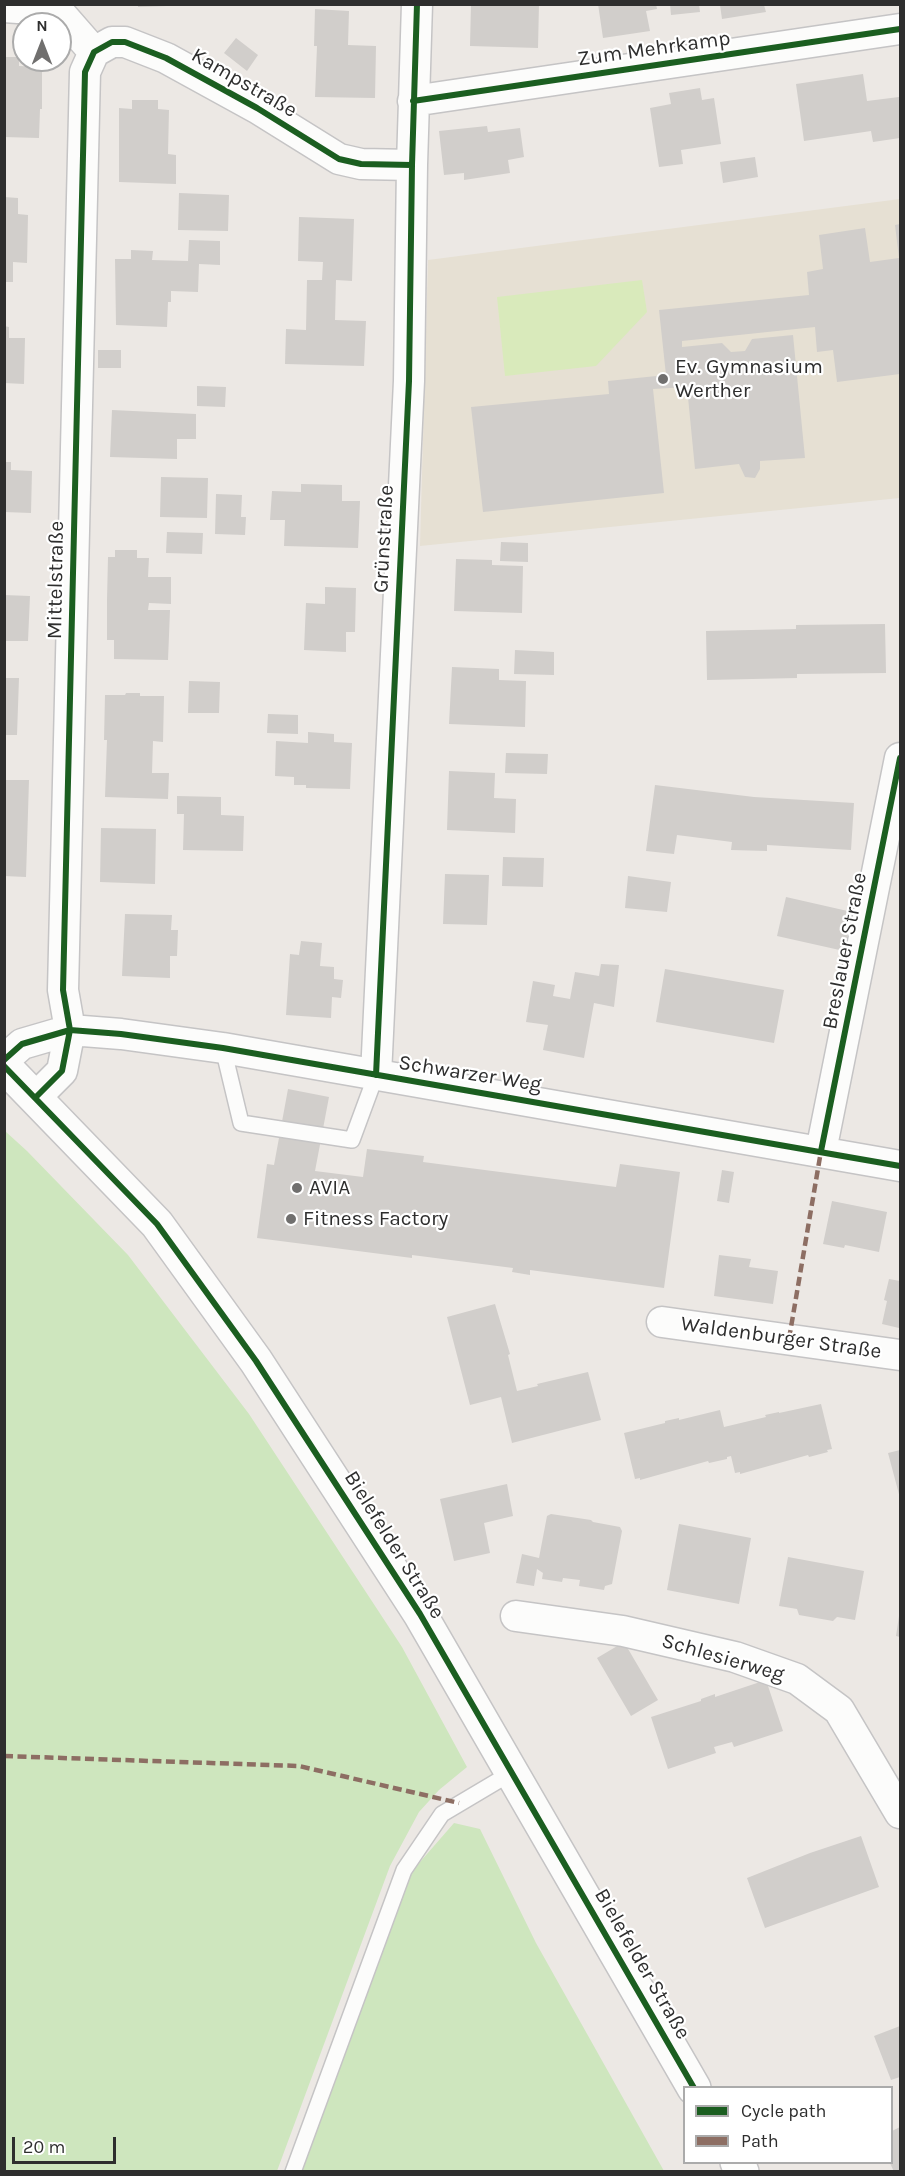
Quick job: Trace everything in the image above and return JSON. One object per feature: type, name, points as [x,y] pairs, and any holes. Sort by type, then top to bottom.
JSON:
[{"type":"main road","name":"Bielefelder Straße","points":[[4,1066],[157,1224],[256,1361],[420,1614],[693,2086]]},
{"type":"street","points":[[4,7],[18,8],[33,4]]},
{"type":"street","points":[[52,4],[94,52]]},
{"type":"street","name":"Grünstraße","points":[[376,1075],[409,381],[413,101],[417,4]]},
{"type":"street","name":"Zum Mehrkamp","points":[[413,101],[900,29]]},
{"type":"street","name":"Kampstraße","points":[[94,52],[112,42],[125,42],[166,58],[257,108],[339,159],[361,164],[412,165]]},
{"type":"street","name":"Mittelstraße","points":[[35,1098],[62,1071],[70,1030],[63,990],[85,72],[94,52]]},
{"type":"street","name":"Breslauer Straße","points":[[821,1150],[900,758]]},
{"type":"street","name":"Schwarzer Weg","points":[[4,1060],[22,1044],[70,1030],[121,1034],[223,1048],[821,1150],[900,1166]]},
{"type":"street","name":"Waldenburger Straße","points":[[662,1322],[900,1355]]},
{"type":"street","name":"Schlesierweg","points":[[516,1616],[623,1631],[735,1657],[796,1679],[839,1710],[900,1813]]},
{"type":"lane","points":[[223,1048],[241,1123],[352,1140],[376,1075]]},
{"type":"lane","points":[[293,2172],[404,1870],[442,1814],[511,1773]]},
{"type":"shaded area","name":"Ev. Gymnasium Werther","points":[[900,199],[900,498],[420,546],[428,260]]},
{"type":"green space","points":[[642,280],[647,312],[596,366],[505,376],[497,297]]},
{"type":"green space","points":[[5,1131],[128,1255],[249,1414],[402,1647],[467,1767],[439,1790],[419,1812],[390,1866],[277,2171],[5,2171]]},
{"type":"green space","points":[[454,1823],[480,1829],[536,1943],[664,2171],[303,2172],[303,2164],[413,1870]]},
{"type":"building","points":[[138,4],[167,4],[167,6],[138,7]]},
{"type":"building","points":[[471,4],[539,4],[538,48],[470,46]]},
{"type":"building","points":[[598,4],[656,4],[657,9],[646,11],[650,31],[603,38]]},
{"type":"building","points":[[670,4],[699,4],[700,12],[671,15]]},
{"type":"building","points":[[720,5],[764,5],[766,12],[722,19]]},
{"type":"building","points":[[315,9],[349,11],[348,45],[376,46],[375,98],[315,97],[317,46],[314,46]]},
{"type":"building","points":[[236,38],[258,55],[247,71],[224,53]]},
{"type":"building","points":[[4,57],[12,57],[12,72],[42,72],[42,109],[40,109],[39,138],[4,137]]},
{"type":"building","points":[[863,74],[867,101],[899,97],[900,138],[873,142],[871,131],[804,141],[796,84]]},
{"type":"building","points":[[700,88],[702,100],[714,98],[721,144],[681,150],[683,164],[659,167],[650,108],[671,104],[669,93]]},
{"type":"building","points":[[132,100],[158,100],[158,109],[169,110],[168,154],[176,155],[176,184],[119,182],[119,108],[132,109]]},
{"type":"building","points":[[487,126],[488,132],[520,128],[524,157],[508,160],[510,173],[464,180],[464,173],[444,175],[439,131]]},
{"type":"building","points":[[755,157],[758,177],[723,183],[720,162]]},
{"type":"building","points":[[179,193],[229,195],[228,231],[178,230]]},
{"type":"building","points":[[4,197],[18,198],[18,214],[28,215],[27,263],[13,262],[13,282],[4,282]]},
{"type":"building","points":[[299,217],[354,219],[352,281],[336,280],[335,320],[366,321],[364,366],[285,364],[286,329],[306,330],[307,280],[322,280],[323,262],[298,261]]},
{"type":"building","points":[[900,224],[900,374],[837,382],[833,350],[817,352],[815,327],[682,341],[682,347],[722,343],[731,352],[745,351],[752,339],[793,335],[805,458],[760,461],[760,469],[755,478],[745,477],[739,464],[695,469],[687,387],[653,389],[664,493],[483,512],[471,407],[609,394],[608,381],[666,375],[659,310],[809,295],[807,272],[823,269],[819,235],[865,228],[870,262],[899,258],[895,225]]},
{"type":"building","points":[[189,240],[220,241],[220,265],[199,264],[198,292],[171,291],[167,327],[116,325],[115,259],[131,259],[131,250],[153,251],[152,260],[188,261]]},
{"type":"building","points":[[4,326],[9,327],[9,338],[25,338],[24,384],[4,383]]},
{"type":"building","points":[[98,350],[121,350],[121,368],[98,368]]},
{"type":"building","points":[[197,386],[226,387],[225,407],[197,406]]},
{"type":"building","points":[[112,410],[196,414],[196,439],[177,439],[177,459],[110,457]]},
{"type":"building","points":[[4,462],[11,462],[11,470],[32,471],[31,513],[4,512]]},
{"type":"building","points":[[161,477],[208,478],[207,518],[160,517]]},
{"type":"building","points":[[301,484],[342,485],[342,501],[360,501],[358,548],[284,546],[285,520],[270,520],[272,491],[301,492]]},
{"type":"building","points":[[216,494],[242,495],[241,517],[246,517],[245,535],[215,534]]},
{"type":"building","points":[[167,532],[203,533],[202,554],[166,553]]},
{"type":"building","points":[[501,542],[528,543],[528,562],[500,561]]},
{"type":"building","points":[[115,550],[137,550],[137,558],[149,558],[148,577],[171,577],[171,604],[149,603],[148,610],[170,610],[168,660],[114,659],[114,640],[107,640],[107,600],[108,557],[115,557]]},
{"type":"building","points":[[456,559],[492,560],[492,565],[523,566],[522,613],[454,611]]},
{"type":"building","points":[[325,587],[356,588],[355,632],[346,632],[346,652],[304,650],[306,603],[325,604]]},
{"type":"building","points":[[4,595],[30,596],[28,641],[4,641]]},
{"type":"building","points":[[885,624],[886,673],[797,674],[797,678],[707,680],[706,631],[796,629],[796,625]]},
{"type":"building","points":[[515,650],[554,652],[554,675],[514,674]]},
{"type":"building","points":[[452,667],[499,669],[499,680],[526,681],[525,727],[449,724]]},
{"type":"building","points":[[4,678],[19,678],[17,735],[4,735]]},
{"type":"building","points":[[189,681],[220,682],[219,713],[188,713]]},
{"type":"building","points":[[126,693],[140,693],[140,696],[164,696],[163,742],[153,741],[152,773],[169,773],[168,799],[105,797],[107,740],[104,740],[105,695],[125,695]]},
{"type":"building","points":[[268,714],[298,715],[298,734],[267,733]]},
{"type":"building","points":[[308,732],[334,734],[334,742],[352,743],[350,789],[306,788],[306,785],[294,785],[294,777],[275,776],[276,741],[308,743]]},
{"type":"building","points":[[506,753],[548,754],[547,774],[505,773]]},
{"type":"building","points":[[449,771],[495,773],[494,798],[516,799],[515,833],[447,830]]},
{"type":"building","points":[[4,780],[29,780],[26,877],[4,876]]},
{"type":"building","points":[[655,785],[754,797],[854,803],[851,850],[767,845],[767,851],[731,850],[732,842],[677,835],[674,854],[646,851]]},
{"type":"building","points":[[177,796],[221,797],[221,815],[244,816],[243,851],[183,850],[184,814],[177,814]]},
{"type":"building","points":[[101,828],[156,829],[155,884],[100,882]]},
{"type":"building","points":[[503,857],[544,858],[543,887],[502,886]]},
{"type":"building","points":[[445,874],[489,875],[487,925],[443,924]]},
{"type":"building","points":[[628,876],[671,882],[667,912],[625,908]]},
{"type":"building","points":[[786,897],[852,912],[844,951],[777,936]]},
{"type":"building","points":[[125,914],[172,915],[171,930],[178,930],[177,956],[170,956],[170,978],[122,976]]},
{"type":"building","points":[[301,941],[322,943],[320,966],[334,967],[334,979],[343,980],[341,998],[332,997],[331,1018],[286,1015],[290,954],[299,955]]},
{"type":"building","points":[[601,964],[619,965],[614,1007],[594,1003],[584,1058],[543,1050],[548,1025],[526,1022],[533,981],[555,985],[553,996],[570,999],[575,972],[599,976]]},
{"type":"building","points":[[665,969],[784,990],[774,1043],[656,1022]]},
{"type":"building","points":[[288,1089],[329,1097],[315,1171],[363,1177],[367,1149],[424,1156],[423,1162],[616,1187],[620,1164],[680,1172],[664,1288],[530,1270],[530,1275],[512,1272],[513,1268],[412,1255],[412,1258],[257,1238],[267,1164],[274,1165]]},
{"type":"building","points":[[722,1170],[734,1172],[729,1203],[717,1201]]},
{"type":"building","points":[[832,1201],[887,1212],[879,1252],[845,1245],[844,1248],[823,1244]]},
{"type":"building","points":[[719,1255],[751,1259],[749,1267],[778,1271],[773,1304],[714,1296]]},
{"type":"building","points":[[889,1279],[900,1281],[899,1328],[882,1324]]},
{"type":"building","points":[[495,1304],[510,1354],[508,1355],[517,1391],[588,1372],[601,1420],[512,1443],[501,1397],[470,1405],[447,1317]]},
{"type":"building","points":[[821,1404],[832,1449],[827,1450],[828,1452],[809,1457],[808,1455],[740,1474],[740,1472],[735,1473],[731,1456],[727,1459],[709,1463],[708,1461],[640,1480],[640,1478],[635,1479],[624,1433],[665,1423],[665,1421],[720,1410],[724,1427],[766,1417],[765,1415]]},
{"type":"building","points":[[900,1450],[900,1498],[888,1453]]},
{"type":"building","points":[[507,1484],[513,1516],[484,1523],[490,1553],[454,1561],[440,1499]]},
{"type":"building","points":[[551,1514],[620,1527],[622,1531],[612,1584],[605,1586],[604,1590],[579,1586],[580,1580],[563,1578],[562,1582],[542,1579],[543,1573],[537,1569],[534,1586],[516,1583],[522,1554],[539,1558],[547,1516]]},
{"type":"building","points":[[679,1524],[751,1538],[739,1604],[667,1590]]},
{"type":"building","points":[[788,1557],[864,1571],[855,1620],[837,1617],[833,1621],[799,1615],[797,1609],[779,1606]]},
{"type":"building","points":[[900,1616],[900,1637],[896,1636]]},
{"type":"building","points":[[624,1642],[658,1700],[631,1716],[597,1658]]},
{"type":"building","points":[[766,1680],[783,1731],[734,1747],[732,1742],[714,1747],[716,1753],[668,1769],[651,1717],[701,1701],[715,1694],[715,1697]]},
{"type":"building","points":[[861,1836],[879,1887],[765,1928],[747,1878]]},
{"type":"building","points":[[900,2026],[900,2077],[891,2080],[874,2036]]},
{"type":"building","points":[[900,2127],[900,2172],[894,2172],[890,2164],[893,2164],[893,2130]]},
{"type":"marked path","points":[[789,1339],[821,1151]]},
{"type":"marked path","points":[[4,1756],[299,1766],[459,1803]]},
{"type":"cycle path","points":[[376,1075],[409,381],[417,4]]},
{"type":"cycle path","points":[[413,101],[900,29]]},
{"type":"cycle path","points":[[35,1098],[62,1071],[70,1030],[63,990],[85,72],[94,52],[112,42],[125,42],[166,58],[257,108],[339,159],[361,164],[412,165]]},
{"type":"cycle path","points":[[821,1151],[900,758]]},
{"type":"cycle path","points":[[4,1060],[22,1044],[70,1030],[121,1034],[223,1048],[900,1166]]},
{"type":"cycle path","points":[[4,1066],[157,1224],[256,1361],[420,1614],[693,2086]]},
{"type":"place","name":"Ev. Gymnasium Werther","points":[[663,379]]},
{"type":"place","name":"AVIA","points":[[297,1188]]},
{"type":"place","name":"Fitness Factory","points":[[291,1219]]}]
